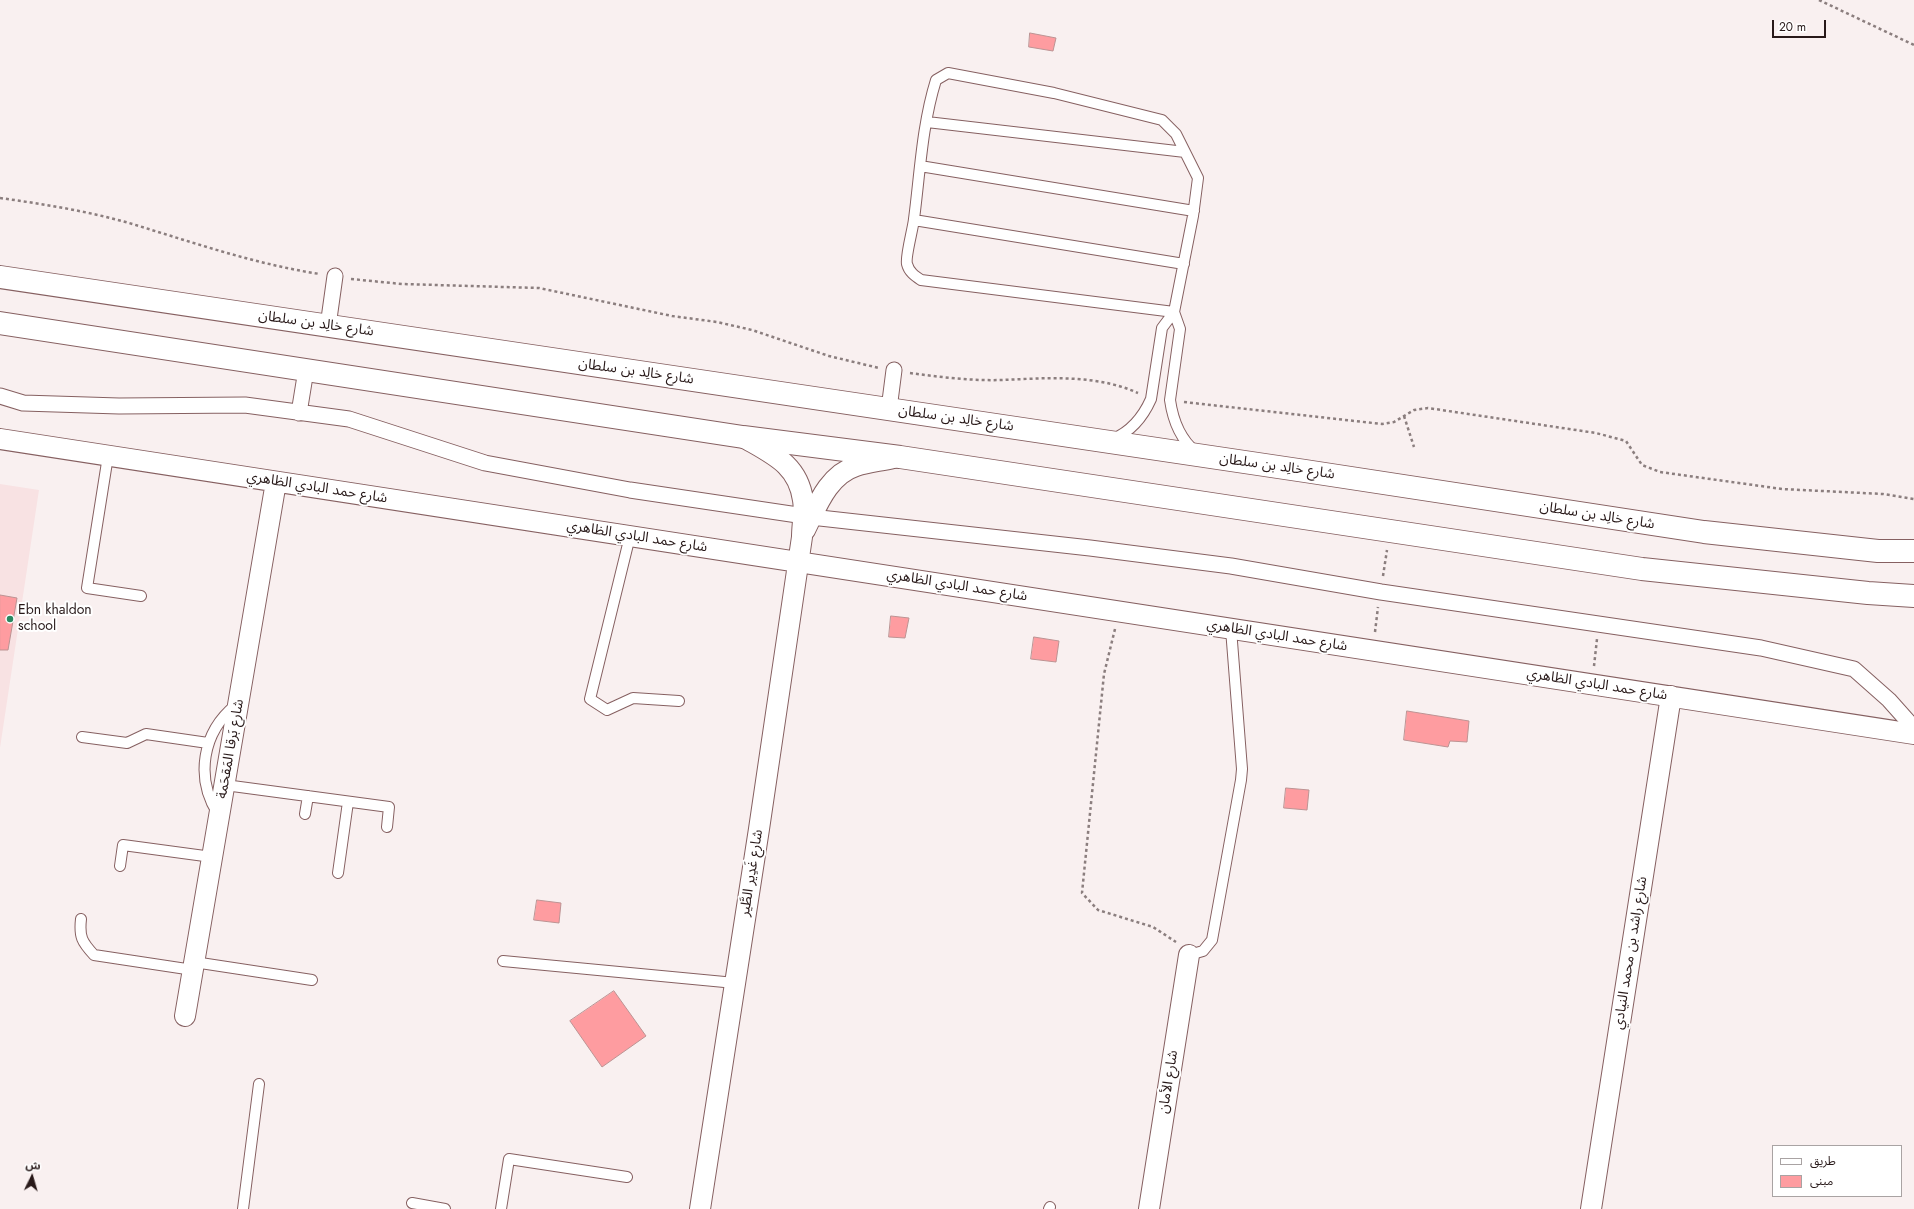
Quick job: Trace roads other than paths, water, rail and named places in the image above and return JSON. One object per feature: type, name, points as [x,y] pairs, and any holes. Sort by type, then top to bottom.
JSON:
[{"type":"main road","name":"شارع خالِد بن سلطان","points":[[0,277],[1704,532],[1878,551],[1914,551]]},
{"type":"main road","points":[[0,323],[744,437],[900,457],[1642,569],[1868,593],[1914,596]]},
{"type":"street","points":[[328,326],[335,276]]},
{"type":"street","points":[[300,413],[306,370]]},
{"type":"street","points":[[889,409],[894,370]]},
{"type":"street","points":[[0,396],[23,403],[119,406],[245,405],[350,419],[485,463],[630,490],[807,516],[1090,548],[1231,566],[1381,592],[1761,648],[1854,669],[1888,700],[1914,728]]},
{"type":"street","name":"شارع غَدِير الطَّير","points":[[744,437],[790,466],[798,481],[807,516]]},
{"type":"street","name":"شارع حمد البادي الظاهري","points":[[0,439],[1914,734]]},
{"type":"street","name":"شارع غَدِير الطَّير","points":[[700,1209],[798,562],[807,516],[839,476],[855,466],[900,457]]},
{"type":"street","name":"شارع بَرقا المَقحَمة","points":[[185,1016],[276,482]]},
{"type":"street","name":"شارع راشد بن محمد النيادي","points":[[1591,1209],[1671,696]]},
{"type":"street","name":"شارع الأمان","points":[[1149,1209],[1190,955]]},
{"type":"lane","points":[[1108,442],[1119,437],[1135,425],[1146,410],[1151,399],[1162,328],[1174,312],[1194,211],[1198,178],[1176,134],[1162,120],[1054,93],[948,73],[936,80],[920,166],[907,264],[912,274],[921,280],[1174,312]]},
{"type":"lane","points":[[927,122],[1185,152]]},
{"type":"lane","points":[[920,166],[1194,211]]},
{"type":"lane","points":[[914,220],[1184,264]]},
{"type":"lane","points":[[1174,312],[1180,329],[1170,400],[1177,428],[1191,448],[1201,456]]},
{"type":"lane","points":[[108,456],[88,588],[141,596]]},
{"type":"lane","points":[[630,536],[590,699],[608,710],[633,698],[678,701]]},
{"type":"lane","points":[[1190,955],[1203,951],[1212,940],[1241,780],[1242,769],[1231,629]]},
{"type":"lane","points":[[219,816],[212,806],[205,781],[205,755],[208,743],[220,720],[239,702]]},
{"type":"lane","points":[[82,737],[127,744],[146,734],[208,743]]},
{"type":"lane","points":[[224,785],[389,807],[387,827]]},
{"type":"lane","points":[[305,814],[308,796]]},
{"type":"lane","points":[[338,874],[348,802]]},
{"type":"lane","points":[[120,866],[123,845],[212,857]]},
{"type":"lane","points":[[81,919],[79,933],[85,946],[94,955],[312,980]]},
{"type":"lane","points":[[503,961],[735,983]]},
{"type":"lane","points":[[243,1209],[259,1084]]},
{"type":"lane","points":[[501,1209],[509,1159],[627,1177]]},
{"type":"lane","points":[[412,1203],[445,1209]]},
{"type":"place","name":"Ebn khaldon school","points":[[10,619]]}]
